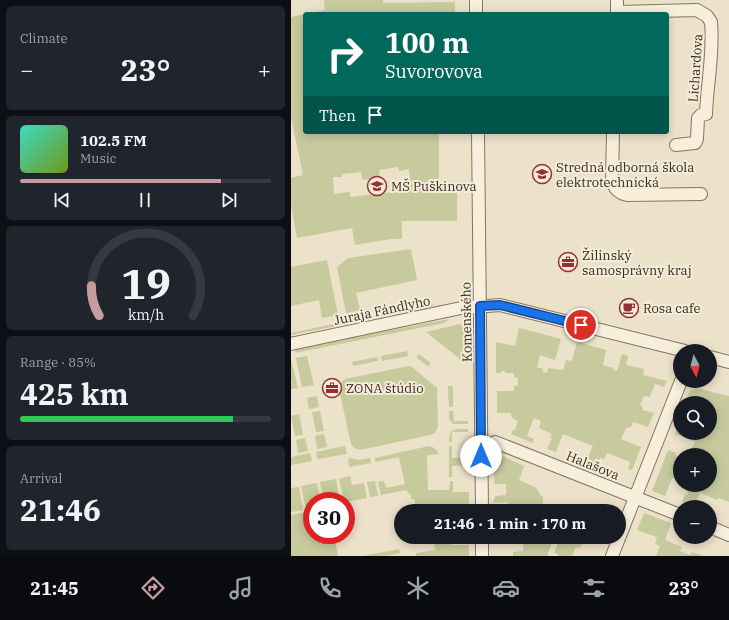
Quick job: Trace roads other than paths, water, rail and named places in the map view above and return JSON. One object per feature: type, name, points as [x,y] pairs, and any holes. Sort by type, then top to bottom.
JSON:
[{"type":"street","points":[[476,0],[476,12]]},
{"type":"street","name":"Lichardova","points":[[617,9],[697,10],[707,16],[711,22],[710,74],[706,92],[706,114],[698,118],[697,139],[695,143],[676,145]]},
{"type":"street","name":"Komenského","points":[[478,134],[482,504]]},
{"type":"street","points":[[613,134],[612,182],[620,193],[627,195],[701,194]]},
{"type":"street","name":"Juraja Fándlyho","points":[[291,344],[461,308],[500,305],[673,348]]},
{"type":"street","points":[[717,359],[729,362]]},
{"type":"street","points":[[612,556],[678,388]]},
{"type":"street","name":"Halašova","points":[[495,442],[673,512]]},
{"type":"street","points":[[717,530],[729,535]]},
{"type":"street","points":[[482,544],[482,556]]},
{"type":"place","name":"Stredná odborná škola elektrotechnická","points":[[542,174]]},
{"type":"place","name":"MŠ Puškinova","points":[[377,186]]},
{"type":"place","name":"Žilinský samosprávny kraj","points":[[568,262]]},
{"type":"place","name":"Rosa cafe","points":[[629,308]]},
{"type":"place","name":"ZONA štúdio","points":[[332,388]]}]
